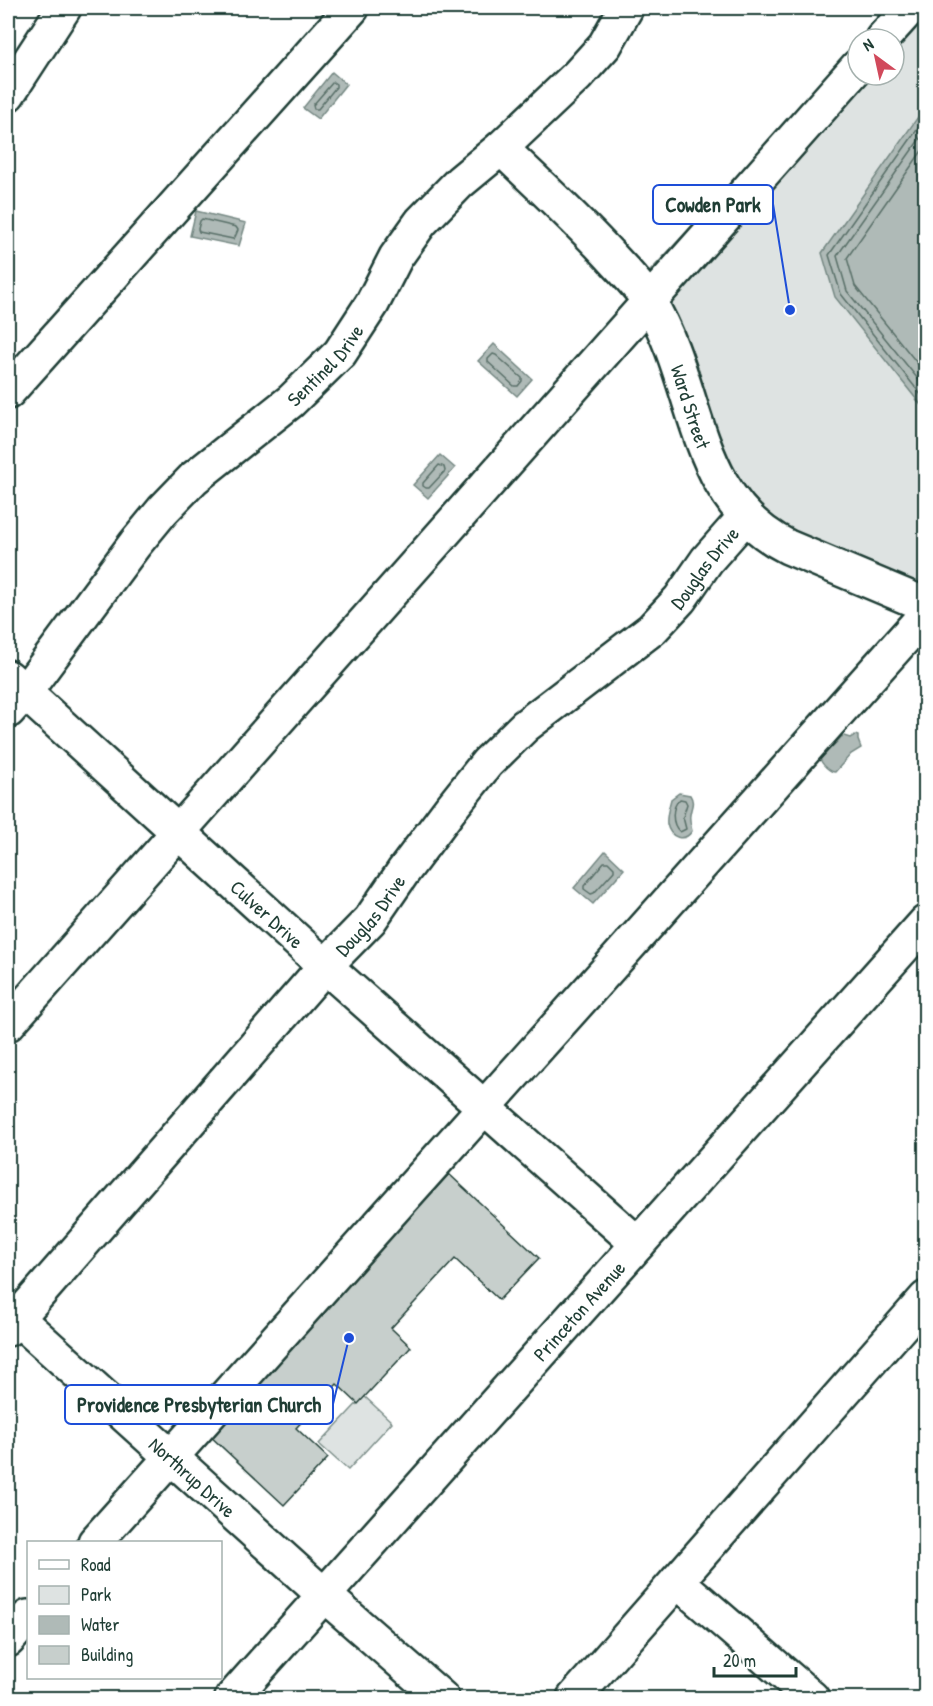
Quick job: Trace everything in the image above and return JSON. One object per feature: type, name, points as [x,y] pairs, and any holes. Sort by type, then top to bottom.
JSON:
[{"type":"street","points":[[8,94],[64,8]]},
{"type":"street","points":[[8,392],[352,8]]},
{"type":"street","name":"Sentinel Drive","points":[[13,693],[163,510],[194,478],[291,401],[340,353],[372,304],[396,257],[421,222],[460,182],[501,148],[577,76],[605,45],[626,8]]},
{"type":"street","points":[[893,27],[910,8]]},
{"type":"street","points":[[8,1024],[846,79]]},
{"type":"street","name":"Ward Street","points":[[501,148],[585,227],[649,301],[675,357],[710,460],[722,486],[745,517],[774,540],[788,547],[926,605]]},
{"type":"street","name":"Douglas Drive","points":[[11,1320],[325,966],[370,920],[423,845],[487,763],[525,726],[652,629],[680,599],[707,560],[745,517]]},
{"type":"street","points":[[96,1541],[926,614]]},
{"type":"street","name":"Culver Drive","points":[[13,693],[178,832],[638,1244]]},
{"type":"street","name":"Princeton Avenue","points":[[232,1698],[926,922]]},
{"type":"street","points":[[574,1698],[925,1298]]},
{"type":"street","name":"Northrup Drive","points":[[11,1320],[442,1698]]},
{"type":"street","points":[[677,1581],[812,1698]]},
{"type":"street","points":[[8,1640],[27,1618]]},
{"type":"green space","points":[[893,8],[925,8],[925,604],[752,524],[640,282],[846,59],[846,87],[906,87],[906,27],[875,27]]},
{"type":"green space","points":[[364,1396],[392,1422],[348,1470],[319,1444]]},
{"type":"water","points":[[332,72],[346,84],[318,119],[303,108]]},
{"type":"water","points":[[925,107],[925,410],[835,297],[822,253]]},
{"type":"water","points":[[196,211],[246,223],[239,246],[190,236]]},
{"type":"water","points":[[494,344],[532,379],[517,396],[478,361]]},
{"type":"water","points":[[440,455],[455,468],[428,498],[413,485]]},
{"type":"water","points":[[858,736],[861,748],[851,754],[835,772],[822,763],[820,758],[841,737],[850,738]]},
{"type":"water","points":[[679,793],[690,795],[692,802],[690,823],[692,831],[681,838],[671,833],[667,824],[671,799]]},
{"type":"water","points":[[605,851],[624,869],[593,904],[574,888]]},
{"type":"building","points":[[449,1174],[539,1258],[499,1300],[455,1259],[391,1328],[411,1347],[358,1404],[337,1384],[296,1428],[328,1458],[284,1505],[208,1434]]},
{"type":"place","name":"Cowden Park","points":[[790,310]]},
{"type":"place","name":"Providence Presbyterian Church","points":[[349,1338]]}]
